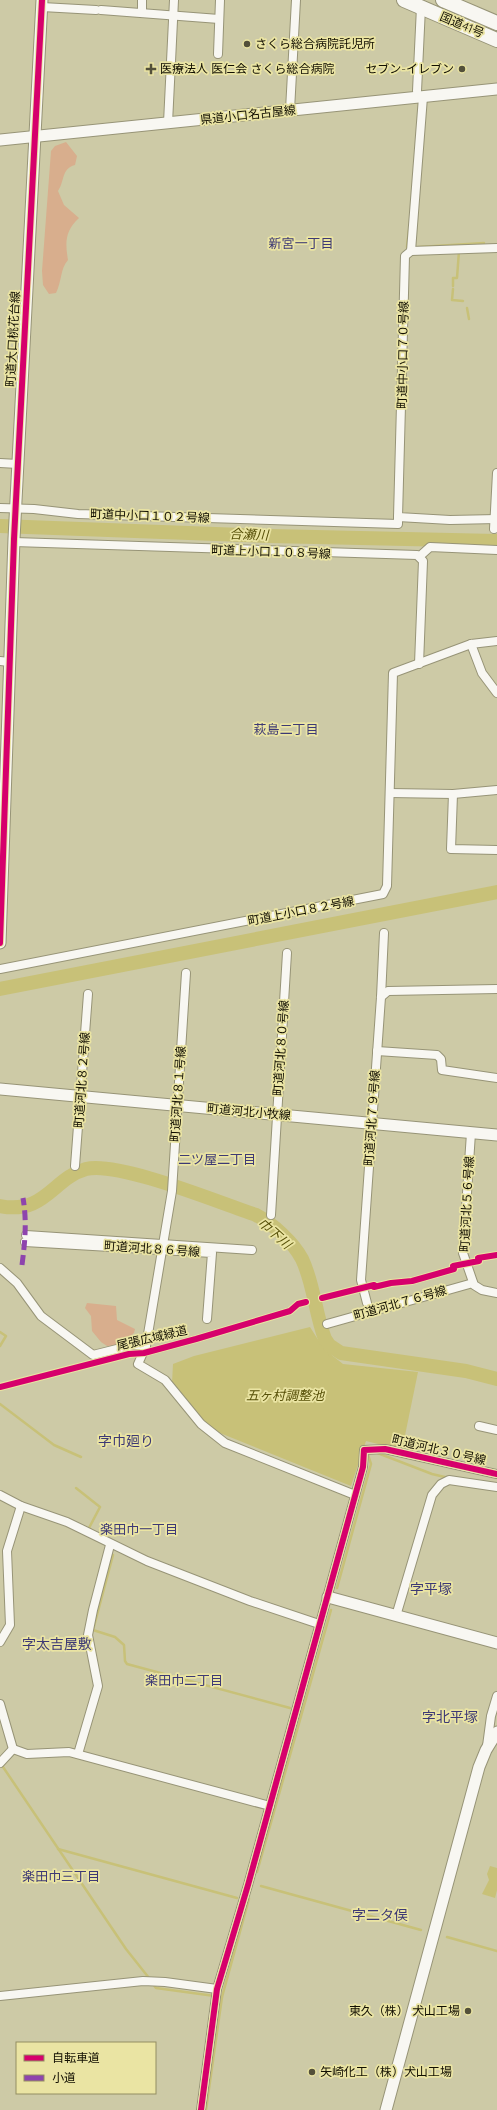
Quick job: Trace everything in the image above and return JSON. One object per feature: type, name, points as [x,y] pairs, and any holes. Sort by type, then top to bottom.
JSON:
[{"type":"highway","name":"国道41号","points":[[404,0],[497,40]]},
{"type":"highway","name":"国道41号","points":[[443,0],[497,23]]},
{"type":"street","points":[[142,0],[142,12]]},
{"type":"street","points":[[168,123],[174,0]]},
{"type":"street","points":[[218,54],[220,0]]},
{"type":"street","points":[[290,110],[296,0]]},
{"type":"street","points":[[42,3],[98,10],[142,12],[219,19]]},
{"type":"street","name":"町道大口桃花台線","points":[[0,943],[5,662],[14,540],[42,3]]},
{"type":"street","name":"町道中小口７０号線","points":[[398,517],[405,256],[411,251],[420,94],[422,8]]},
{"type":"street","name":"県道小口名古屋線","points":[[0,140],[290,110],[420,94],[497,89]]},
{"type":"street","points":[[411,251],[497,248]]},
{"type":"street","points":[[0,463],[18,464]]},
{"type":"street","points":[[494,529],[497,473]]},
{"type":"street","points":[[0,508],[15,509]]},
{"type":"street","name":"町道中小口１０２号線","points":[[15,509],[78,514],[398,524],[398,517]]},
{"type":"street","points":[[398,517],[450,520],[495,519]]},
{"type":"street","name":"町道上小口１０８号線","points":[[14,540],[420,556]]},
{"type":"street","points":[[497,550],[430,547],[420,556],[423,561],[419,664],[471,644],[497,641]]},
{"type":"street","points":[[471,644],[482,673],[497,693]]},
{"type":"street","name":"町道上小口８２号線","points":[[0,969],[382,895],[387,886],[394,673],[419,664]]},
{"type":"street","points":[[390,793],[453,794],[497,790]]},
{"type":"street","points":[[453,794],[451,849],[497,850]]},
{"type":"street","name":"町道河北７９号線","points":[[367,1303],[361,1280],[381,997],[384,933]]},
{"type":"street","name":"町道河北８０号線","points":[[271,1215],[287,953]]},
{"type":"street","name":"町道河北８１号線","points":[[186,973],[172,1191],[146,1346],[138,1364],[165,1380],[201,1424],[225,1443],[354,1495]]},
{"type":"street","points":[[381,997],[388,991],[497,990]]},
{"type":"street","name":"町道河北８２号線","points":[[75,1166],[88,994]]},
{"type":"street","points":[[377,1052],[437,1055],[441,1059],[442,1070],[497,1078]]},
{"type":"street","name":"町道河北小牧線","points":[[0,1089],[497,1135]]},
{"type":"street","name":"町道河北５６号線","points":[[471,1132],[463,1253],[472,1280]]},
{"type":"street","points":[[26,1238],[163,1247],[252,1250]]},
{"type":"street","name":"町道河北８６号線","points":[[163,1247],[212,1253],[209,1320],[217,1248]]},
{"type":"street","points":[[0,1268],[17,1283],[48,1322],[93,1355],[133,1345],[146,1346]]},
{"type":"street","points":[[472,1280],[482,1290],[497,1293]]},
{"type":"street","name":"町道河北７６号線","points":[[327,1324],[472,1280]]},
{"type":"street","points":[[479,1426],[497,1430]]},
{"type":"street","name":"町道河北３０号線","points":[[354,1495],[363,1467],[364,1450],[385,1449],[497,1474]]},
{"type":"street","points":[[396,1616],[432,1495],[441,1484],[449,1480],[497,1487]]},
{"type":"street","points":[[0,1495],[21,1506],[67,1522],[110,1545],[147,1561],[250,1601],[320,1624]]},
{"type":"street","points":[[201,2110],[217,1989],[328,1597],[354,1495]]},
{"type":"street","points":[[0,1642],[10,1625],[7,1588],[7,1551],[21,1506]]},
{"type":"street","points":[[78,1754],[98,1686],[88,1635],[110,1545]]},
{"type":"street","points":[[328,1597],[497,1644]]},
{"type":"street","points":[[486,1750],[491,1716],[497,1696]]},
{"type":"street","points":[[0,1704],[13,1749]]},
{"type":"street","points":[[386,2110],[477,1774],[486,1750],[497,1732]]},
{"type":"street","points":[[13,1749],[28,1754],[69,1752],[270,1806]]},
{"type":"street","points":[[0,1763],[13,1749]]},
{"type":"street","points":[[0,1996],[143,1981],[165,1982],[217,1989]]},
{"type":"shaded area","points":[[66,142],[77,156],[75,165],[67,169],[65,172],[58,191],[64,205],[79,218],[74,223],[67,237],[66,248],[68,260],[65,264],[58,289],[56,293],[49,294],[43,285],[42,271],[51,151],[55,146]]},
{"type":"shaded area","points":[[87,1303],[116,1306],[117,1320],[135,1329],[134,1333],[119,1345],[107,1346],[101,1342],[92,1331],[91,1316],[85,1308]]},
{"type":"water","name":"五ヶ村調整池","points":[[310,1327],[324,1349],[343,1364],[418,1372],[402,1450],[366,1441],[351,1486],[210,1429],[172,1383],[173,1364],[194,1356]]},
{"type":"water","points":[[490,1866],[497,1868],[497,1890],[495,1898],[482,1894],[489,1880],[487,1874]]},
{"type":"waterway","points":[[407,247],[409,230]]},
{"type":"waterway","points":[[419,247],[484,243]]},
{"type":"waterway","points":[[453,286],[453,278],[457,278],[459,251]]},
{"type":"waterway","points":[[453,289],[452,300],[463,301]]},
{"type":"waterway","points":[[467,308],[469,319]]},
{"type":"waterway","name":"合瀬川","points":[[0,526],[269,536],[497,541]]},
{"type":"waterway","points":[[0,989],[497,892]]},
{"type":"waterway","name":"巾下川","points":[[0,1206],[15,1207],[28,1205],[38,1201],[65,1180],[86,1169],[101,1168],[121,1171],[170,1184],[256,1215],[276,1228],[288,1240],[302,1259],[312,1288],[325,1339],[329,1345],[341,1353],[466,1371],[497,1379]]},
{"type":"waterway","points":[[0,1332],[6,1336],[0,1346]]},
{"type":"waterway","name":"巾下川","points":[[325,1339],[330,1356]]},
{"type":"waterway","points":[[0,1404],[54,1445],[81,1457]]},
{"type":"waterway","points":[[337,1588],[371,1464],[367,1452]]},
{"type":"waterway","points":[[375,1452],[432,1474],[449,1478]]},
{"type":"waterway","points":[[76,1488],[100,1507],[89,1528],[91,1530]]},
{"type":"waterway","points":[[113,1555],[93,1630],[115,1637],[124,1645],[125,1661],[127,1664],[290,1708]]},
{"type":"waterway","points":[[257,1872],[331,1610]]},
{"type":"waterway","points":[[1,1764],[126,1949],[149,1978]]},
{"type":"waterway","points":[[58,1849],[237,1898]]},
{"type":"waterway","points":[[261,1886],[421,1930]]},
{"type":"waterway","points":[[206,2110],[222,1997],[249,1899]]},
{"type":"waterway","points":[[447,1937],[497,1951]]},
{"type":"waterway","points":[[153,1984],[156,1988],[222,1997]]},
{"type":"marked path","points":[[22,1265],[25,1232],[23,1198]]},
{"type":"cycle path","points":[[0,943],[14,539],[42,0]]},
{"type":"cycle path","points":[[322,1298],[374,1285],[374,1287],[391,1283],[412,1281],[454,1269],[453,1266],[479,1261],[478,1258],[497,1255]]},
{"type":"cycle path","name":"尾張広域緑道","points":[[0,1387],[129,1354],[144,1353],[196,1339],[290,1311],[298,1304],[306,1302]]},
{"type":"cycle path","points":[[201,2110],[217,1989],[248,1885],[363,1467],[364,1450],[385,1449],[497,1474]]},
{"type":"place","name":"さくら総合病院託児所","points":[[247,44]]},
{"type":"place","name":"医療法人 医仁会 さくら総合病院","points":[[151,69]]},
{"type":"place","name":"セブン-イレブン","points":[[462,69]]},
{"type":"place","name":"東久（株） 犬山工場","points":[[468,2011]]},
{"type":"place","name":"矢崎化工（株）犬山工場","points":[[312,2072]]},
{"type":"district","name":"新宮一丁目","points":[[301,243]]},
{"type":"district","name":"萩島二丁目","points":[[286,729]]},
{"type":"district","name":"二ツ屋二丁目","points":[[217,1159]]},
{"type":"district","name":"字巾廻り","points":[[126,1441]]},
{"type":"district","name":"楽田巾一丁目","points":[[139,1529]]},
{"type":"district","name":"字平塚","points":[[431,1589]]},
{"type":"district","name":"字太吉屋敷","points":[[57,1644]]},
{"type":"district","name":"楽田巾二丁目","points":[[184,1680]]},
{"type":"district","name":"字北平塚","points":[[450,1717]]},
{"type":"district","name":"楽田巾三丁目","points":[[61,1876]]},
{"type":"district","name":"字二タ俣","points":[[380,1915]]}]
